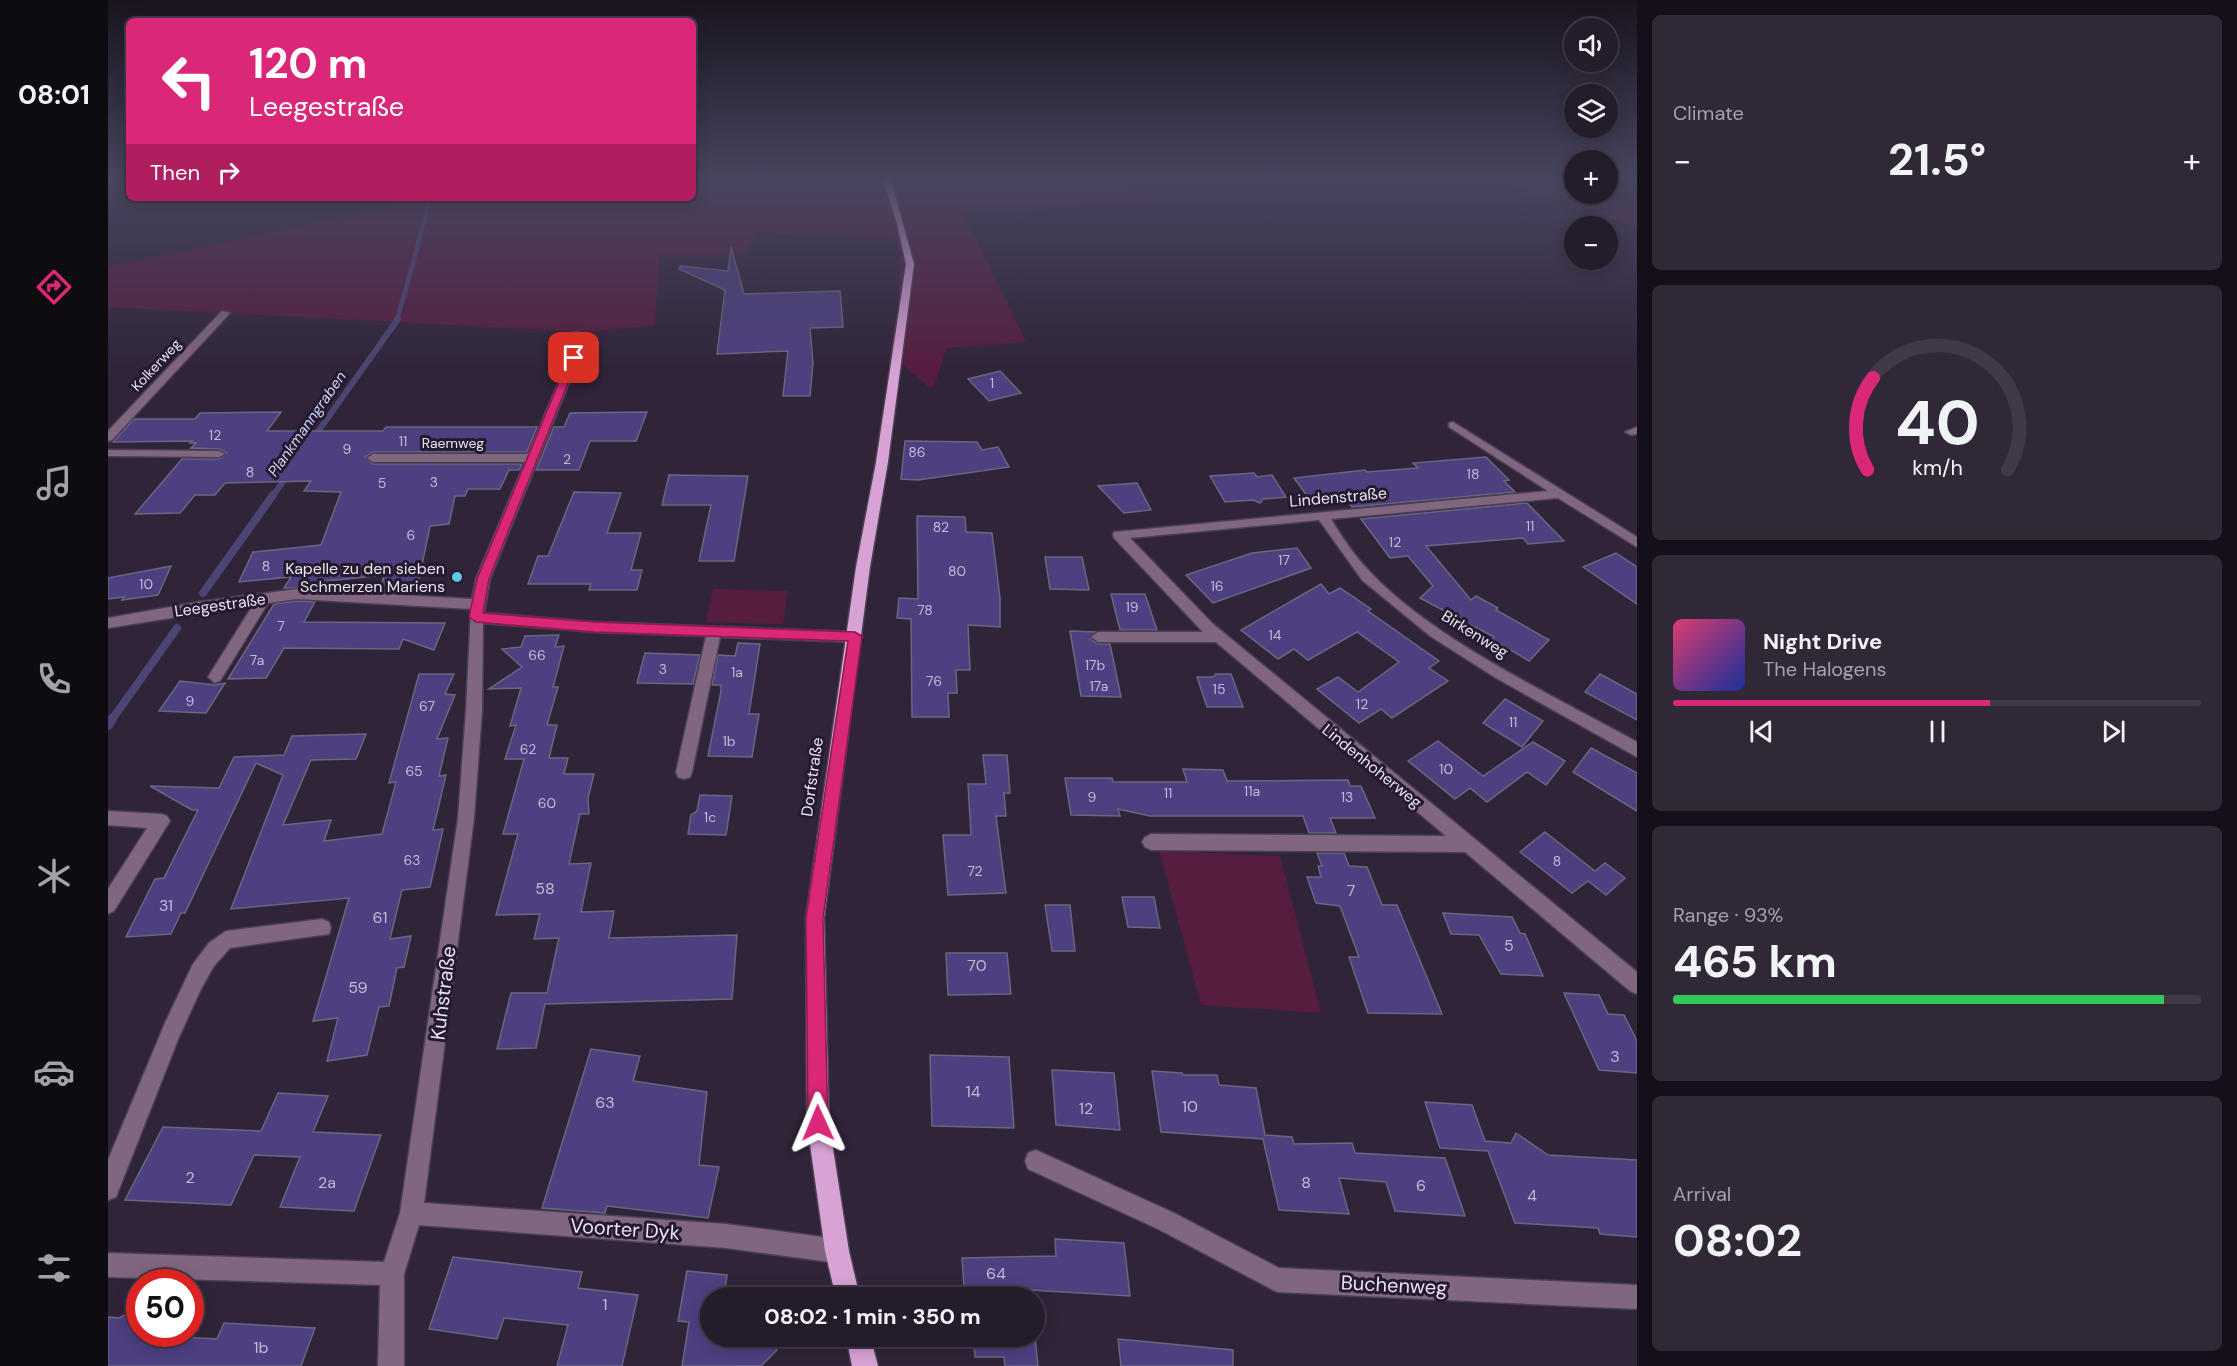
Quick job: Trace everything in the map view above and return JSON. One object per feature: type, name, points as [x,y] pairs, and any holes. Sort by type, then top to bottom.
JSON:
[{"type":"main road","name":"Dorfstraße","points":[[845,1287],[837,1251],[818,1123],[815,918],[863,567],[882,462],[910,264],[905,244]]},
{"type":"main road","points":[[861,1347],[865,1366]]},
{"type":"street","name":"Kolkerweg","points":[[108,438],[225,313]]},
{"type":"street","points":[[476,610],[483,579],[582,339],[576,334]]},
{"type":"street","points":[[1453,425],[1637,543]]},
{"type":"street","points":[[108,453],[219,454]]},
{"type":"street","name":"Raemweg","points":[[373,458],[532,458]]},
{"type":"street","name":"Lindenstraße","points":[[1119,535],[1561,494]]},
{"type":"street","name":"Birkenweg","points":[[1322,515],[1346,552],[1373,583],[1414,616],[1474,656],[1637,750]]},
{"type":"street","name":"Lindenhoherweg","points":[[1119,535],[1219,638],[1637,984]]},
{"type":"street","name":"Leegestraße","points":[[108,623],[297,594],[476,610],[594,627],[855,636]]},
{"type":"street","points":[[215,677],[264,598]]},
{"type":"street","name":"Kuhstraße","points":[[391,1366],[392,1274],[411,1213],[466,819],[474,710],[476,610]]},
{"type":"street","points":[[684,772],[714,631]]},
{"type":"street","points":[[1098,637],[1219,638]]},
{"type":"street","points":[[108,818],[161,821],[108,905]]},
{"type":"street","points":[[1151,842],[1467,844]]},
{"type":"street","points":[[108,1189],[149,1081],[200,969],[214,950],[225,940],[322,928]]},
{"type":"street","name":"Buchenweg","points":[[1036,1161],[1166,1221],[1277,1280],[1637,1297]]},
{"type":"street","name":"Voorter Dyk","points":[[411,1213],[726,1236],[837,1251]]},
{"type":"street","points":[[108,1265],[392,1274]]},
{"type":"shaded area","points":[[218,244],[752,244],[743,255],[659,255],[655,325],[587,332],[108,307],[108,267]]},
{"type":"shaded area","points":[[897,244],[978,244],[1026,342],[947,348],[931,389],[890,354],[900,282]]},
{"type":"shaded area","points":[[713,589],[788,591],[783,624],[706,622]]},
{"type":"shaded area","points":[[1159,851],[1280,856],[1321,1013],[1201,1005]]},
{"type":"building","points":[[731,247],[744,294],[840,291],[843,327],[810,328],[813,363],[810,396],[783,396],[788,351],[717,354],[725,290],[679,269],[680,266],[728,271]]},
{"type":"building","points":[[1000,371],[1021,393],[989,401],[968,379]]},
{"type":"building","points":[[281,412],[267,431],[383,431],[386,427],[537,427],[527,452],[373,452],[365,457],[373,464],[522,464],[519,470],[509,470],[500,489],[468,489],[465,496],[455,496],[449,524],[430,526],[416,594],[380,591],[384,575],[327,581],[323,588],[284,588],[291,577],[239,582],[253,552],[321,545],[341,492],[304,491],[311,481],[225,483],[215,495],[195,495],[180,513],[135,514],[182,459],[219,459],[227,453],[219,449],[191,448],[196,443],[190,443],[192,441],[113,442],[134,419],[195,419],[200,413]]},
{"type":"building","points":[[647,412],[636,441],[590,441],[579,470],[536,470],[554,427],[564,427],[570,413]]},
{"type":"building","points":[[905,441],[977,442],[982,450],[998,447],[1009,467],[918,480],[901,479]]},
{"type":"building","points":[[1486,457],[1509,480],[1504,481],[1515,492],[1352,507],[1343,495],[1308,497],[1294,478],[1365,470],[1367,472],[1418,468],[1413,463]]},
{"type":"building","points":[[1254,473],[1257,477],[1272,475],[1286,497],[1263,499],[1260,503],[1253,500],[1225,502],[1210,476]]},
{"type":"building","points":[[669,475],[748,476],[734,561],[699,561],[711,505],[662,505]]},
{"type":"building","points":[[1137,483],[1151,510],[1124,513],[1098,486]]},
{"type":"building","points":[[574,492],[621,493],[607,533],[641,533],[631,570],[642,570],[637,590],[589,590],[591,584],[528,584],[538,556],[548,556]]},
{"type":"building","points":[[1527,503],[1564,541],[1528,544],[1523,538],[1426,546],[1471,600],[1476,596],[1549,640],[1529,661],[1492,639],[1494,637],[1420,598],[1433,586],[1408,556],[1390,558],[1361,519]]},
{"type":"building","points":[[917,516],[965,517],[966,532],[992,533],[1000,598],[1000,627],[968,625],[970,670],[956,670],[957,693],[948,693],[949,717],[912,717],[911,619],[897,618],[899,598],[918,599]]},
{"type":"building","points":[[1297,548],[1311,568],[1213,603],[1186,575],[1252,553]]},
{"type":"building","points":[[1616,553],[1637,567],[1637,604],[1583,567]]},
{"type":"building","points":[[1045,557],[1082,557],[1089,590],[1050,589]]},
{"type":"building","points":[[171,566],[158,595],[122,600],[124,597],[108,599],[108,578]]},
{"type":"building","points":[[1321,584],[1329,594],[1340,588],[1371,609],[1368,611],[1439,661],[1429,668],[1448,681],[1392,718],[1381,709],[1359,723],[1317,689],[1338,677],[1358,692],[1399,662],[1357,632],[1308,660],[1294,649],[1278,659],[1241,630]]},
{"type":"building","points":[[1111,594],[1145,594],[1157,630],[1120,630]]},
{"type":"building","points":[[297,601],[315,602],[304,622],[445,623],[434,650],[403,639],[399,649],[284,648],[266,678],[228,679],[274,604]]},
{"type":"building","points":[[1070,631],[1095,632],[1090,639],[1098,644],[1110,644],[1121,697],[1081,696]]},
{"type":"building","points":[[559,635],[555,647],[564,646],[553,687],[558,687],[547,725],[557,725],[549,758],[568,758],[564,774],[594,774],[588,798],[589,814],[580,814],[569,864],[591,863],[581,912],[614,911],[609,938],[737,935],[732,999],[545,1004],[536,1048],[497,1049],[511,993],[547,993],[559,938],[534,939],[540,914],[496,915],[518,834],[503,834],[524,759],[505,759],[516,725],[510,726],[521,688],[489,689],[522,667],[502,649],[521,647],[525,636]]},
{"type":"building","points":[[738,643],[760,644],[749,714],[759,714],[752,757],[708,756],[721,691],[721,685],[712,685],[718,655],[735,656]]},
{"type":"building","points":[[645,653],[700,655],[693,684],[637,683]]},
{"type":"building","points":[[419,674],[454,674],[445,694],[455,695],[437,739],[448,738],[439,776],[446,775],[433,830],[443,829],[430,887],[402,890],[390,939],[411,936],[404,967],[397,968],[389,1006],[379,1007],[367,1055],[327,1061],[338,1018],[313,1021],[349,898],[231,909],[283,775],[256,763],[185,913],[181,913],[171,934],[126,937],[155,879],[164,878],[198,810],[192,810],[150,786],[219,788],[234,757],[284,755],[292,736],[366,734],[356,759],[311,760],[283,825],[331,820],[324,841],[382,834],[396,782],[389,783]]},
{"type":"building","points":[[1216,674],[1231,674],[1243,707],[1207,707],[1197,677],[1213,677]]},
{"type":"building","points":[[1600,674],[1637,694],[1637,720],[1585,692]]},
{"type":"building","points":[[180,681],[216,685],[225,683],[206,713],[159,711]]},
{"type":"building","points":[[1505,699],[1543,721],[1522,747],[1483,723]]},
{"type":"building","points":[[1438,741],[1483,776],[1533,742],[1565,761],[1546,785],[1527,772],[1487,802],[1470,788],[1455,799],[1408,761]]},
{"type":"building","points":[[1591,748],[1637,773],[1637,811],[1573,772]]},
{"type":"building","points":[[983,755],[1007,755],[1010,793],[1004,793],[1006,816],[996,816],[1006,893],[948,895],[943,835],[971,835],[968,784],[986,784]]},
{"type":"building","points":[[1183,769],[1223,770],[1227,781],[1348,780],[1350,786],[1361,786],[1375,818],[1330,818],[1336,833],[1309,833],[1303,816],[1150,816],[1118,809],[1120,816],[1071,815],[1065,778],[1112,778],[1113,782],[1187,782]]},
{"type":"building","points":[[700,795],[732,796],[726,835],[688,834],[691,815],[697,811]]},
{"type":"building","points":[[1545,832],[1595,871],[1605,863],[1625,878],[1606,895],[1588,881],[1572,893],[1520,852]]},
{"type":"building","points":[[1317,853],[1344,853],[1349,866],[1367,867],[1382,905],[1397,905],[1442,1014],[1368,1013],[1349,957],[1359,957],[1340,906],[1316,903],[1307,877],[1321,877],[1318,866],[1322,866]]},
{"type":"building","points":[[1122,897],[1154,897],[1160,928],[1128,927]]},
{"type":"building","points":[[1045,905],[1070,905],[1075,951],[1052,951]]},
{"type":"building","points":[[1443,913],[1512,917],[1520,933],[1525,934],[1543,976],[1501,974],[1479,935],[1451,934]]},
{"type":"building","points":[[946,953],[1007,953],[1011,994],[948,995]]},
{"type":"building","points":[[1564,993],[1599,995],[1608,1014],[1624,1015],[1637,1041],[1637,1073],[1599,1070]]},
{"type":"building","points":[[591,1049],[640,1056],[633,1081],[707,1092],[699,1165],[719,1167],[708,1218],[607,1206],[605,1213],[542,1208]]},
{"type":"building","points":[[930,1055],[1009,1057],[1014,1128],[932,1126]]},
{"type":"building","points":[[1052,1070],[1114,1073],[1120,1130],[1056,1125]]},
{"type":"building","points":[[1152,1071],[1182,1073],[1183,1075],[1217,1075],[1219,1085],[1256,1088],[1265,1135],[1292,1137],[1294,1144],[1352,1143],[1355,1153],[1445,1158],[1465,1216],[1395,1211],[1386,1182],[1339,1178],[1349,1214],[1279,1210],[1263,1139],[1161,1132]]},
{"type":"building","points":[[278,1093],[328,1096],[313,1132],[381,1135],[354,1211],[280,1207],[300,1157],[254,1155],[231,1205],[125,1200],[163,1127],[261,1131]]},
{"type":"building","points":[[1425,1102],[1472,1105],[1485,1141],[1511,1143],[1516,1133],[1548,1155],[1637,1160],[1637,1237],[1600,1234],[1598,1228],[1515,1223],[1488,1151],[1440,1148]]},
{"type":"building","points":[[1055,1239],[1124,1243],[1130,1296],[1045,1291],[1045,1287],[964,1287],[962,1258],[1056,1256]]},
{"type":"building","points":[[453,1257],[582,1272],[578,1288],[638,1295],[622,1366],[557,1366],[568,1325],[504,1318],[497,1339],[429,1329]]},
{"type":"building","points":[[687,1271],[727,1275],[725,1287],[700,1287],[700,1347],[775,1347],[777,1350],[761,1366],[682,1366],[689,1322],[678,1321]]},
{"type":"building","points":[[126,1314],[126,1347],[204,1347],[204,1338],[217,1339],[224,1323],[315,1328],[301,1366],[108,1366],[108,1317],[119,1318]]},
{"type":"building","points":[[1118,1339],[1233,1350],[1233,1366],[1121,1366]]},
{"type":"building","points":[[974,1347],[1036,1347],[1038,1366],[1005,1366],[1004,1357],[975,1357]]},
{"type":"waterway","name":"Plankmanngraben","points":[[415,256],[418,244]]},
{"type":"waterway","name":"Plankmanngraben","points":[[397,320],[414,260]]},
{"type":"waterway","name":"Plankmanngraben","points":[[312,440],[398,319]]},
{"type":"waterway","name":"Plankmanngraben","points":[[272,497],[289,473]]},
{"type":"waterway","name":"Plankmanngraben","points":[[203,593],[273,495]]},
{"type":"waterway","name":"Plankmanngraben","points":[[111,721],[177,628]]},
{"type":"waterway","name":"Plankmanngraben","points":[[108,725],[112,719]]},
{"type":"place","name":"Kapelle zu den sieben Schmerzen Mariens","points":[[457,577]]},
{"type":"route","points":[[574,358],[483,579],[476,617],[594,627],[855,636],[815,918],[818,1123]]}]
